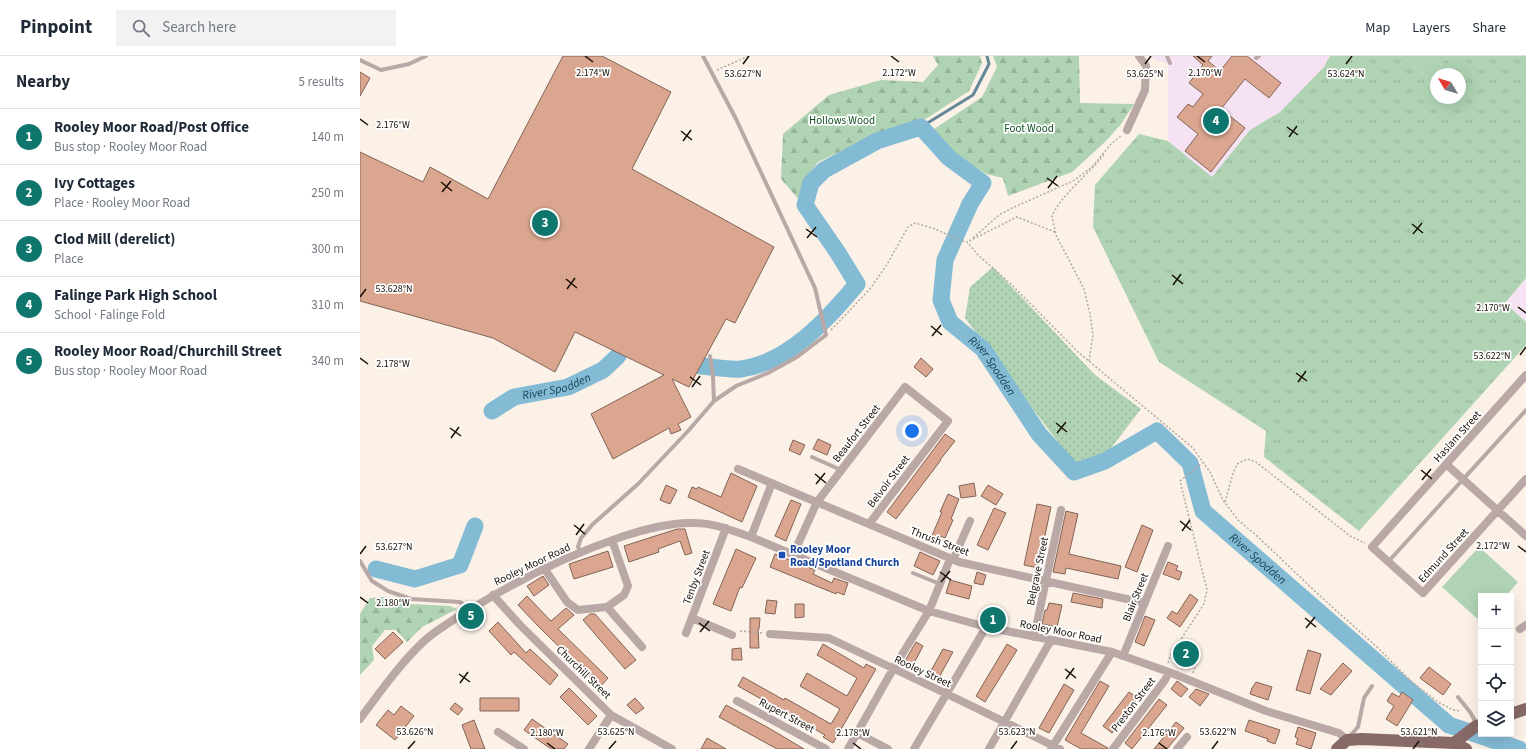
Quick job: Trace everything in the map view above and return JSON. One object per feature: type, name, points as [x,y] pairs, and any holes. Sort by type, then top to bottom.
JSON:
[{"type":"main road","points":[[1514,713],[1526,709]]},
{"type":"main road","points":[[1457,743],[1478,727]]},
{"type":"main road","points":[[1337,749],[1347,740],[1362,739],[1457,743],[1466,749]]},
{"type":"street","points":[[1128,130],[1145,90],[1146,66],[1139,56]]},
{"type":"street","name":"Haslam Street","points":[[1372,547],[1526,375]]},
{"type":"street","name":"Beaufort Street","points":[[794,553],[817,502],[906,387],[922,400]]},
{"type":"street","name":"Belvoir Street","points":[[869,524],[948,421],[922,400]]},
{"type":"street","points":[[1446,464],[1526,536]]},
{"type":"street","name":"Thrush Street","points":[[738,469],[959,562],[1144,603]]},
{"type":"street","name":"Edmund Street","points":[[1372,547],[1423,593],[1526,479]]},
{"type":"street","points":[[751,537],[772,483]]},
{"type":"street","name":"Belgrave Street","points":[[1034,637],[1061,510]]},
{"type":"street","points":[[848,749],[893,669],[929,610],[970,521]]},
{"type":"street","name":"Rooley Moor Road","points":[[360,719],[395,670],[424,641],[448,623],[493,595],[544,568],[612,540],[647,529],[673,524],[696,523],[726,528],[794,553],[929,610],[986,627],[1112,652],[1167,671],[1266,711],[1339,733],[1347,740]]},
{"type":"street","name":"Tenby Street","points":[[686,633],[726,528]]},
{"type":"street","points":[[544,568],[566,602],[578,610],[607,607],[624,595],[628,586],[612,540]]},
{"type":"street","name":"Blair Street","points":[[1123,656],[1168,546]]},
{"type":"street","name":"Churchill Street","points":[[493,595],[519,624],[612,715],[672,749]]},
{"type":"street","points":[[607,607],[642,647]]},
{"type":"street","points":[[692,618],[732,635]]},
{"type":"street","points":[[914,749],[986,627]]},
{"type":"street","name":"Rooley Street","points":[[770,634],[828,638],[947,694],[1055,748]]},
{"type":"street","points":[[988,749],[1051,640]]},
{"type":"street","points":[[1055,748],[1112,652]]},
{"type":"street","name":"Preston Street","points":[[1113,749],[1165,680],[1167,671]]},
{"type":"street","name":"Rupert Street","points":[[737,701],[826,749]]},
{"type":"street","points":[[589,749],[612,715]]},
{"type":"street","points":[[498,732],[524,749]]},
{"type":"street","points":[[857,733],[888,749]]},
{"type":"street","points":[[1177,749],[1187,737]]},
{"type":"lane","points":[[360,60],[381,70],[409,64],[426,56]]},
{"type":"lane","points":[[581,552],[578,547],[581,538],[592,524],[638,484],[714,401],[736,386],[768,373],[797,357],[826,335],[815,288],[736,119],[703,56]]},
{"type":"lane","points":[[1167,56],[1170,63]]},
{"type":"lane","points":[[710,356],[714,401]]},
{"type":"lane","points":[[1388,562],[1526,410]]},
{"type":"lane","points":[[812,457],[841,470]]},
{"type":"lane","points":[[360,561],[372,581],[388,591],[411,599],[460,602],[470,610]]},
{"type":"lane","points":[[913,573],[940,584]]},
{"type":"lane","points":[[1347,740],[1358,728],[1364,698],[1372,686]]},
{"type":"lane","points":[[1458,697],[1478,724]]},
{"type":"path","points":[[712,73],[749,56]]},
{"type":"path","points":[[967,242],[999,215],[1073,182],[1092,167],[1111,144],[1128,130]]},
{"type":"path","points":[[1089,360],[1093,335],[1084,289],[1055,232],[1052,216],[1060,202],[1096,166],[1111,144]]},
{"type":"path","points":[[967,242],[1017,216],[1055,232]]},
{"type":"path","points":[[826,335],[870,289],[886,266],[908,227],[914,223],[935,229],[967,242],[1078,352],[1193,448],[1210,472],[1225,502],[1238,520],[1378,648],[1412,682],[1438,702],[1453,710],[1461,711],[1466,706]]},
{"type":"path","points":[[1225,502],[1233,473],[1238,464],[1247,459],[1256,462],[1350,536],[1372,547]]},
{"type":"path","points":[[1167,671],[1170,656],[1204,604],[1207,590],[1186,502],[1180,487],[1181,479],[1203,462]]},
{"type":"path","points":[[732,635],[740,631],[770,634]]},
{"type":"path","points":[[1190,680],[1200,655]]},
{"type":"shaded area","points":[[1147,56],[1330,56],[1324,67],[1280,112],[1250,130],[1212,178],[1168,141],[1168,64]]},
{"type":"shaded area","points":[[1526,278],[1526,322],[1505,303]]},
{"type":"green space","name":"Hollows Wood","points":[[933,56],[980,56],[982,63],[969,91],[921,122],[879,133],[818,162],[806,179],[800,201],[781,179],[783,134],[829,95],[881,80],[923,82],[938,65]]},
{"type":"green space","name":"Foot Wood","points":[[993,56],[1079,56],[1080,103],[1134,104],[1121,124],[1106,141],[1072,172],[1008,196],[1003,178],[986,174],[962,159],[931,131],[982,97],[997,67]]},
{"type":"green space","points":[[1330,56],[1401,56],[1430,78],[1430,104],[1466,104],[1466,68],[1439,68],[1448,56],[1526,56],[1526,278],[1505,303],[1526,322],[1526,345],[1359,531],[1264,457],[1266,431],[1159,362],[1093,227],[1095,185],[1139,134],[1168,141],[1212,177],[1250,130],[1280,112],[1324,67]]},
{"type":"green space","points":[[1401,56],[1448,56],[1439,68],[1430,68],[1430,78]]},
{"type":"green space","points":[[993,267],[1095,375],[1141,409],[1108,452],[1078,469],[965,318],[970,287]]},
{"type":"green space","points":[[1479,547],[1518,582],[1509,593],[1478,593],[1478,619],[1442,587]]},
{"type":"green space","points":[[382,597],[410,604],[450,606],[457,609],[422,627],[407,642],[396,630],[385,630],[372,646],[374,660],[360,675],[360,614],[370,598]]},
{"type":"building","points":[[563,56],[602,56],[671,92],[632,169],[774,247],[735,323],[726,319],[689,387],[672,379],[691,417],[678,424],[681,430],[671,434],[669,428],[613,459],[591,414],[664,375],[575,332],[555,372],[493,338],[360,301],[360,152],[423,182],[430,167],[488,199]]},
{"type":"building","points":[[1193,56],[1212,56],[1208,61],[1220,71],[1232,56],[1247,56],[1281,83],[1269,98],[1245,79],[1221,109],[1245,128],[1211,172],[1185,151],[1198,134],[1177,117],[1188,104],[1193,107],[1203,94],[1189,83],[1203,65]]},
{"type":"building","points":[[360,72],[370,78],[360,96]]},
{"type":"building","points":[[921,358],[933,369],[926,377],[914,367]]},
{"type":"building","points":[[945,434],[955,441],[896,519],[887,512]]},
{"type":"building","points":[[818,439],[831,445],[827,455],[813,449]]},
{"type":"building","points":[[793,440],[805,445],[800,455],[789,450]]},
{"type":"building","points":[[731,473],[757,486],[742,522],[688,497],[692,487],[697,489],[698,487],[721,497]]},
{"type":"building","points":[[974,483],[976,496],[961,498],[959,486]]},
{"type":"building","points":[[666,485],[677,490],[670,504],[660,500]]},
{"type":"building","points":[[988,485],[1003,494],[996,505],[981,496]]},
{"type":"building","points":[[948,494],[959,499],[951,519],[953,520],[945,538],[941,536],[938,541],[931,538]]},
{"type":"building","points":[[791,500],[801,504],[786,541],[775,536]]},
{"type":"building","points":[[1037,504],[1051,507],[1038,568],[1024,565]]},
{"type":"building","points":[[994,508],[1006,513],[988,550],[977,545]]},
{"type":"building","points":[[1066,511],[1078,514],[1069,554],[1121,566],[1118,579],[1066,568],[1065,574],[1053,572]]},
{"type":"building","points":[[1142,525],[1153,530],[1137,572],[1125,567]]},
{"type":"building","points":[[677,529],[685,529],[692,553],[685,555],[680,541],[658,549],[659,552],[629,562],[624,546]]},
{"type":"building","points":[[736,549],[756,558],[742,588],[740,587],[731,611],[713,604]]},
{"type":"building","points":[[608,551],[613,567],[574,579],[569,564]]},
{"type":"building","points":[[920,552],[940,561],[933,575],[914,566]]},
{"type":"building","points":[[775,554],[815,570],[813,574],[832,583],[834,578],[848,583],[844,595],[837,592],[836,594],[770,567]]},
{"type":"building","points":[[1168,562],[1178,566],[1176,570],[1182,572],[1179,580],[1163,574]]},
{"type":"building","points":[[977,572],[986,575],[983,585],[974,583]]},
{"type":"building","points":[[543,576],[549,585],[534,596],[527,586]]},
{"type":"building","points":[[950,580],[972,586],[969,599],[946,593]]},
{"type":"building","points":[[1073,593],[1103,599],[1102,608],[1071,602]]},
{"type":"building","points":[[1190,594],[1198,600],[1180,627],[1167,618],[1172,611],[1177,614]]},
{"type":"building","points":[[527,596],[551,621],[566,608],[574,615],[558,629],[608,678],[600,687],[518,605]]},
{"type":"building","points":[[767,600],[777,601],[775,614],[765,613]]},
{"type":"building","points":[[1049,603],[1062,605],[1057,627],[1042,624],[1045,610],[1047,610]]},
{"type":"building","points":[[795,604],[804,604],[804,617],[795,618]]},
{"type":"building","points":[[590,614],[595,614],[636,660],[625,669],[583,620]]},
{"type":"building","points":[[1145,616],[1155,620],[1144,646],[1135,642]]},
{"type":"building","points":[[750,618],[760,618],[758,629],[759,648],[750,648]]},
{"type":"building","points":[[498,622],[526,653],[530,649],[558,675],[550,685],[514,652],[511,655],[489,631]]},
{"type":"building","points":[[393,632],[403,642],[385,659],[375,649]]},
{"type":"building","points":[[916,642],[923,646],[912,667],[909,667],[903,664]]},
{"type":"building","points":[[823,644],[864,668],[866,664],[876,669],[833,743],[823,737],[825,735],[738,686],[743,677],[784,700],[785,698],[831,724],[840,709],[800,686],[807,673],[847,696],[857,678],[817,655]]},
{"type":"building","points":[[1007,644],[1017,650],[985,702],[976,696]]},
{"type":"building","points":[[1183,644],[1196,649],[1190,664],[1176,658]]},
{"type":"building","points":[[741,648],[742,660],[732,660],[732,649]]},
{"type":"building","points":[[943,649],[953,652],[937,681],[928,676]]},
{"type":"building","points":[[1308,650],[1321,654],[1310,694],[1296,690]]},
{"type":"building","points":[[1343,663],[1352,671],[1331,695],[1320,689]]},
{"type":"building","points":[[1429,667],[1451,684],[1443,695],[1420,678]]},
{"type":"building","points":[[1100,681],[1109,686],[1081,733],[1108,749],[1081,749],[1065,740]]},
{"type":"building","points":[[1177,681],[1188,689],[1181,697],[1171,689]]},
{"type":"building","points":[[1256,682],[1272,687],[1268,700],[1250,694]]},
{"type":"building","points":[[1064,684],[1074,690],[1049,733],[1039,728]]},
{"type":"building","points":[[569,688],[597,716],[588,725],[560,697]]},
{"type":"building","points":[[1196,689],[1209,694],[1200,706],[1189,697]]},
{"type":"building","points":[[1129,692],[1138,698],[1112,733],[1103,726]]},
{"type":"building","points":[[1402,692],[1413,700],[1397,726],[1386,719],[1394,706],[1387,701],[1392,693],[1399,697]]},
{"type":"building","points":[[480,698],[519,698],[519,711],[480,711]]},
{"type":"building","points":[[635,698],[644,708],[636,714],[627,705]]},
{"type":"building","points":[[1159,699],[1167,705],[1132,749],[1125,743]]},
{"type":"building","points":[[455,703],[463,709],[458,715],[450,709]]},
{"type":"building","points":[[726,705],[804,749],[777,749],[719,717]]},
{"type":"building","points":[[401,706],[414,716],[395,740],[376,725],[388,710],[394,715]]},
{"type":"building","points":[[532,719],[568,744],[564,749],[551,749],[524,730]]},
{"type":"building","points":[[474,720],[485,749],[471,749],[462,725]]},
{"type":"building","points":[[1249,720],[1280,730],[1275,744],[1267,741],[1268,739],[1245,731]]},
{"type":"building","points":[[1176,722],[1184,728],[1176,738],[1167,749],[1154,749]]},
{"type":"building","points":[[1298,727],[1316,733],[1311,749],[1296,744],[1298,739],[1295,737]]},
{"type":"building","points":[[707,738],[726,749],[701,749]]},
{"type":"waterway","points":[[921,127],[973,95],[989,64],[987,56]]},
{"type":"waterway","name":"River Spodden","points":[[701,366],[741,369],[758,365],[775,358],[791,349],[806,337],[833,311],[857,284],[805,205],[811,183],[824,170],[877,141],[921,127],[949,158],[983,183],[970,204],[945,260],[941,300],[950,322],[983,349],[1039,434],[1074,472],[1105,461],[1157,431],[1190,463],[1203,511],[1449,725],[1519,749]]},
{"type":"waterway","name":"River Spodden","points":[[492,411],[514,397],[568,387],[603,370],[618,356]]},
{"type":"waterway","name":"River Spodden","points":[[376,569],[415,579],[460,565],[475,526]]},
{"type":"place","name":"Falinge Park High School","points":[[1216,121]]},
{"type":"place","name":"Clod Mill (derelict)","points":[[545,223]]},
{"type":"place","name":"Rooley Moor Road/Spotland Church","points":[[782,555]]},
{"type":"place","name":"Rooley Moor Road/Churchill Street","points":[[471,616]]},
{"type":"place","name":"Rooley Moor Road/Post Office","points":[[993,620]]},
{"type":"place","name":"Ivy Cottages","points":[[1186,654]]}]
